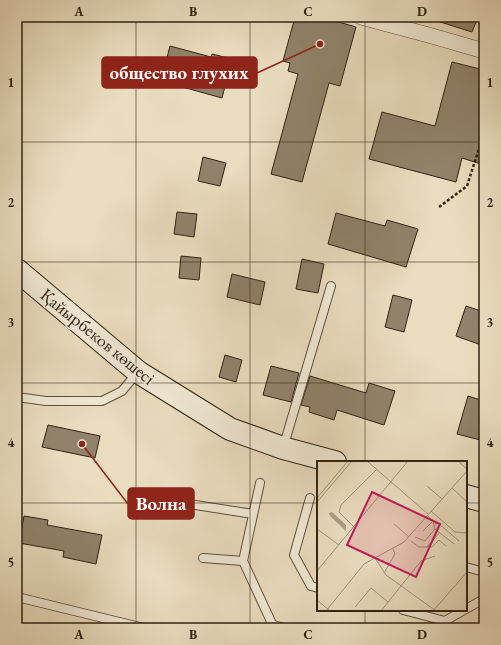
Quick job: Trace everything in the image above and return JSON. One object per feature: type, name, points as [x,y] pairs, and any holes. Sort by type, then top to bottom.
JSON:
[{"type":"main road","name":"Қайырбеков көшесі","points":[[17,270],[138,372],[230,429],[282,448],[331,461]]},
{"type":"main road","points":[[467,496],[484,501]]},
{"type":"street","points":[[361,17],[484,51]]},
{"type":"lane","points":[[282,448],[331,286]]},
{"type":"lane","points":[[17,397],[46,401],[102,401],[122,391],[138,372]]},
{"type":"lane","points":[[260,483],[243,561],[274,626],[285,628]]},
{"type":"lane","points":[[310,498],[294,555],[311,586],[317,588]]},
{"type":"lane","points":[[176,502],[253,514]]},
{"type":"lane","points":[[202,558],[243,561]]},
{"type":"lane","points":[[467,567],[484,572]]},
{"type":"lane","points":[[17,597],[144,628]]},
{"type":"lane","points":[[467,608],[483,600]]},
{"type":"lane","points":[[406,611],[444,624],[462,611]]},
{"type":"path","points":[[439,207],[467,186],[484,132]]},
{"type":"building","points":[[295,17],[321,17],[356,27],[340,86],[329,83],[302,182],[271,174],[298,74],[288,71],[290,63],[283,61]]},
{"type":"building","points":[[435,17],[478,17],[472,32],[434,20]]},
{"type":"building","points":[[170,46],[211,57],[212,54],[232,59],[222,98],[161,81]]},
{"type":"building","points":[[452,62],[484,70],[479,93],[484,94],[484,165],[462,158],[456,182],[369,159],[382,112],[435,126]]},
{"type":"building","points":[[203,157],[226,163],[220,186],[198,181]]},
{"type":"building","points":[[177,212],[197,214],[194,237],[174,234]]},
{"type":"building","points":[[336,213],[385,226],[387,220],[418,229],[406,267],[328,244]]},
{"type":"building","points":[[181,256],[201,258],[199,280],[179,278]]},
{"type":"building","points":[[302,259],[324,264],[318,293],[296,289]]},
{"type":"building","points":[[232,274],[265,282],[260,305],[227,297]]},
{"type":"building","points":[[393,295],[412,300],[404,332],[385,327]]},
{"type":"building","points":[[466,306],[484,312],[484,346],[456,336]]},
{"type":"building","points":[[225,355],[242,360],[236,382],[219,377]]},
{"type":"building","points":[[271,366],[299,373],[291,402],[263,395]]},
{"type":"building","points":[[310,376],[366,393],[369,383],[395,391],[384,425],[337,410],[334,420],[309,412],[310,407],[301,405]]},
{"type":"building","points":[[468,396],[484,401],[484,441],[457,434]]},
{"type":"building","points":[[48,425],[100,436],[95,458],[42,447]]},
{"type":"building","points":[[24,516],[48,520],[47,525],[102,535],[96,564],[63,557],[64,551],[19,543]]},
{"type":"place","name":"общество глухих","points":[[320,44]]},
{"type":"place","name":"Волна","points":[[82,444]]}]
